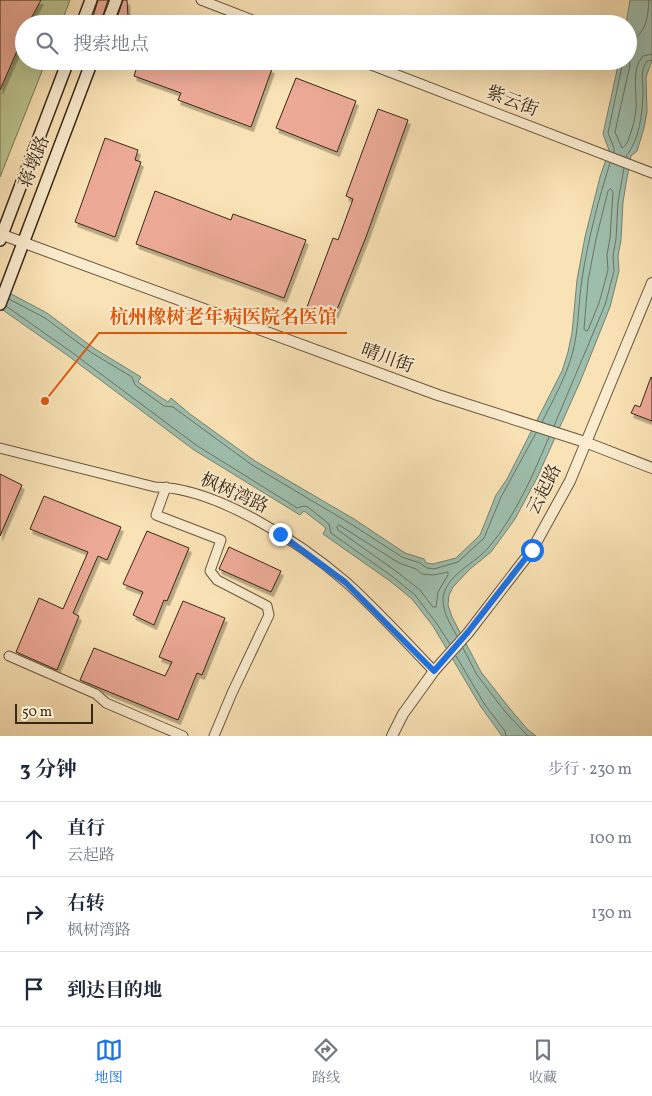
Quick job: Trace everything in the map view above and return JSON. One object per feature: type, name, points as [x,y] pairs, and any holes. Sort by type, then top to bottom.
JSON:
[{"type":"main road","points":[[85,15],[91,0]]},
{"type":"main road","points":[[110,15],[116,0]]},
{"type":"main road","name":"蒋墩路","points":[[1,236],[65,70]]},
{"type":"main road","name":"蒋墩路","points":[[0,304],[89,70]]},
{"type":"street","points":[[201,0],[240,15]]},
{"type":"street","name":"紫云街","points":[[384,70],[652,173]]},
{"type":"street","name":"晴川街","points":[[1,236],[438,396],[585,442],[652,468]]},
{"type":"street","name":"云起路","points":[[392,736],[403,714],[434,671],[468,632],[532,550],[570,481],[652,284]]},
{"type":"street","name":"枫树湾路","points":[[0,448],[155,487],[191,491],[236,509],[280,534],[345,582],[434,671]]},
{"type":"street","points":[[166,487],[156,515],[221,540],[210,571],[217,580],[267,606],[269,615],[214,736]]},
{"type":"street","points":[[9,656],[96,694],[106,703],[183,736]]},
{"type":"green space","points":[[0,0],[70,0],[64,15],[15,15],[15,70],[42,70],[0,177]]},
{"type":"water","points":[[630,0],[652,0],[652,61],[646,77],[647,112],[637,151],[631,156],[623,202],[621,240],[618,256],[619,271],[610,307],[580,382],[537,478],[515,519],[491,552],[470,569],[453,587],[449,595],[448,605],[452,617],[481,672],[528,730],[536,736],[502,736],[481,707],[433,626],[412,599],[390,581],[323,534],[326,528],[304,511],[300,515],[194,450],[67,355],[0,308],[0,288],[47,313],[95,349],[141,377],[138,382],[168,402],[171,398],[255,461],[354,519],[405,553],[424,559],[426,563],[433,564],[456,558],[480,535],[496,495],[507,479],[562,371],[572,333],[577,280],[585,237],[609,150],[603,134],[617,70],[637,70],[637,15],[628,15]]},
{"type":"building","points":[[0,0],[41,0],[33,15],[15,15],[15,56],[0,90]]},
{"type":"building","points":[[98,0],[108,0],[103,15],[94,15]]},
{"type":"building","points":[[123,0],[127,0],[128,15],[118,15]]},
{"type":"building","points":[[136,70],[272,70],[251,127],[178,100],[181,93],[134,76]]},
{"type":"building","points":[[296,78],[356,101],[337,152],[276,128]]},
{"type":"building","points":[[378,109],[408,120],[366,237],[334,317],[307,307],[333,238],[338,240],[353,199],[346,196]]},
{"type":"building","points":[[105,138],[138,150],[135,160],[141,162],[115,237],[75,222]]},
{"type":"building","points":[[155,191],[231,220],[233,214],[306,240],[284,298],[136,244]]},
{"type":"building","points":[[651,377],[652,421],[631,413],[635,405],[640,407]]},
{"type":"building","points":[[0,474],[22,485],[0,536]]},
{"type":"building","points":[[44,496],[121,527],[107,560],[98,556],[73,613],[79,616],[57,670],[16,652],[39,598],[63,609],[88,552],[30,529]]},
{"type":"building","points":[[147,531],[189,548],[167,601],[164,600],[154,625],[133,615],[143,592],[123,584]]},
{"type":"building","points":[[229,547],[281,571],[271,592],[219,569]]},
{"type":"building","points":[[183,601],[225,618],[202,675],[197,673],[178,720],[80,680],[94,648],[165,676],[172,662],[159,657]]},
{"type":"place","name":"杭州橡树老年病医院名医馆","points":[[45,401]]},
{"type":"route","points":[[280,534],[345,582],[434,671],[468,632],[532,550]]}]
